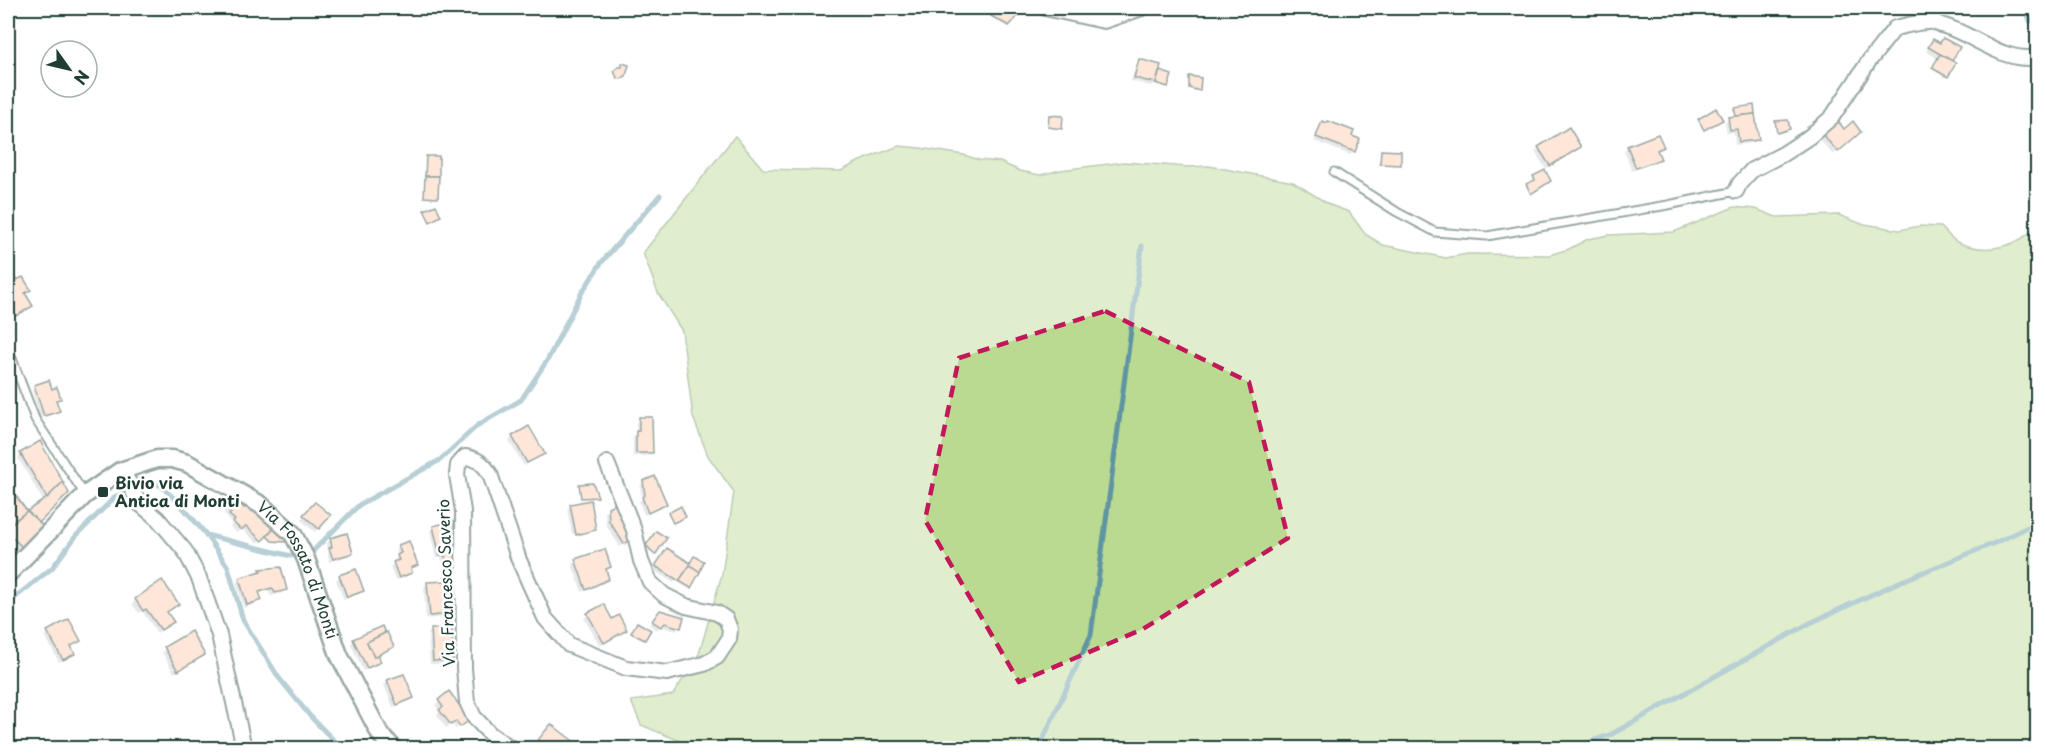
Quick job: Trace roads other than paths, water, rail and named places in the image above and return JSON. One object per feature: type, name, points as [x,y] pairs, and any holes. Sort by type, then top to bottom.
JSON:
[{"type":"street","points":[[1045,8],[1104,21],[1142,8]]},
{"type":"street","points":[[1736,191],[1752,170],[1784,154],[1832,117],[1869,61],[1895,28],[1929,21],[1958,29],[1980,43],[2011,56],[2028,59],[2037,57]]},
{"type":"street","name":"Via Francesco Saverio","points":[[511,748],[482,726],[474,717],[467,702],[464,668],[463,511],[457,475],[458,465],[465,457],[484,464],[490,474],[519,560],[545,618],[569,645],[626,668],[667,673],[704,664],[717,657],[729,639],[730,629],[726,619],[717,614],[686,606],[664,595],[650,582],[641,561],[634,530],[607,463]]},
{"type":"street","name":"Via Fossato di Monti","points":[[8,574],[85,495],[157,459],[172,459],[187,463],[261,505],[293,534],[306,559],[339,655],[380,734],[393,748]]},
{"type":"street","points":[[123,475],[139,503],[158,519],[185,551],[199,578],[219,635],[244,748]]},
{"type":"lane","points":[[1334,172],[1397,212],[1435,232],[1486,236],[1736,191]]},
{"type":"lane","points":[[8,348],[35,419],[85,495]]},
{"type":"waterway","points":[[2026,8],[2030,21]]},
{"type":"waterway","points":[[312,552],[359,505],[440,460],[478,425],[521,400],[548,359],[581,294],[601,263],[660,195]]},
{"type":"waterway","points":[[1039,748],[1091,635],[1142,246]]},
{"type":"waterway","points":[[140,486],[145,483],[160,485],[204,532],[228,567],[243,620],[279,678],[310,716],[341,748]]},
{"type":"waterway","points":[[8,603],[52,568],[76,536],[116,496],[130,490]]},
{"type":"waterway","points":[[1572,748],[1612,734],[1810,623],[2038,522]]},
{"type":"waterway","points":[[206,535],[291,556]]},
{"type":"place","name":"Bivio via Antica di Monti","points":[[103,492]]}]
